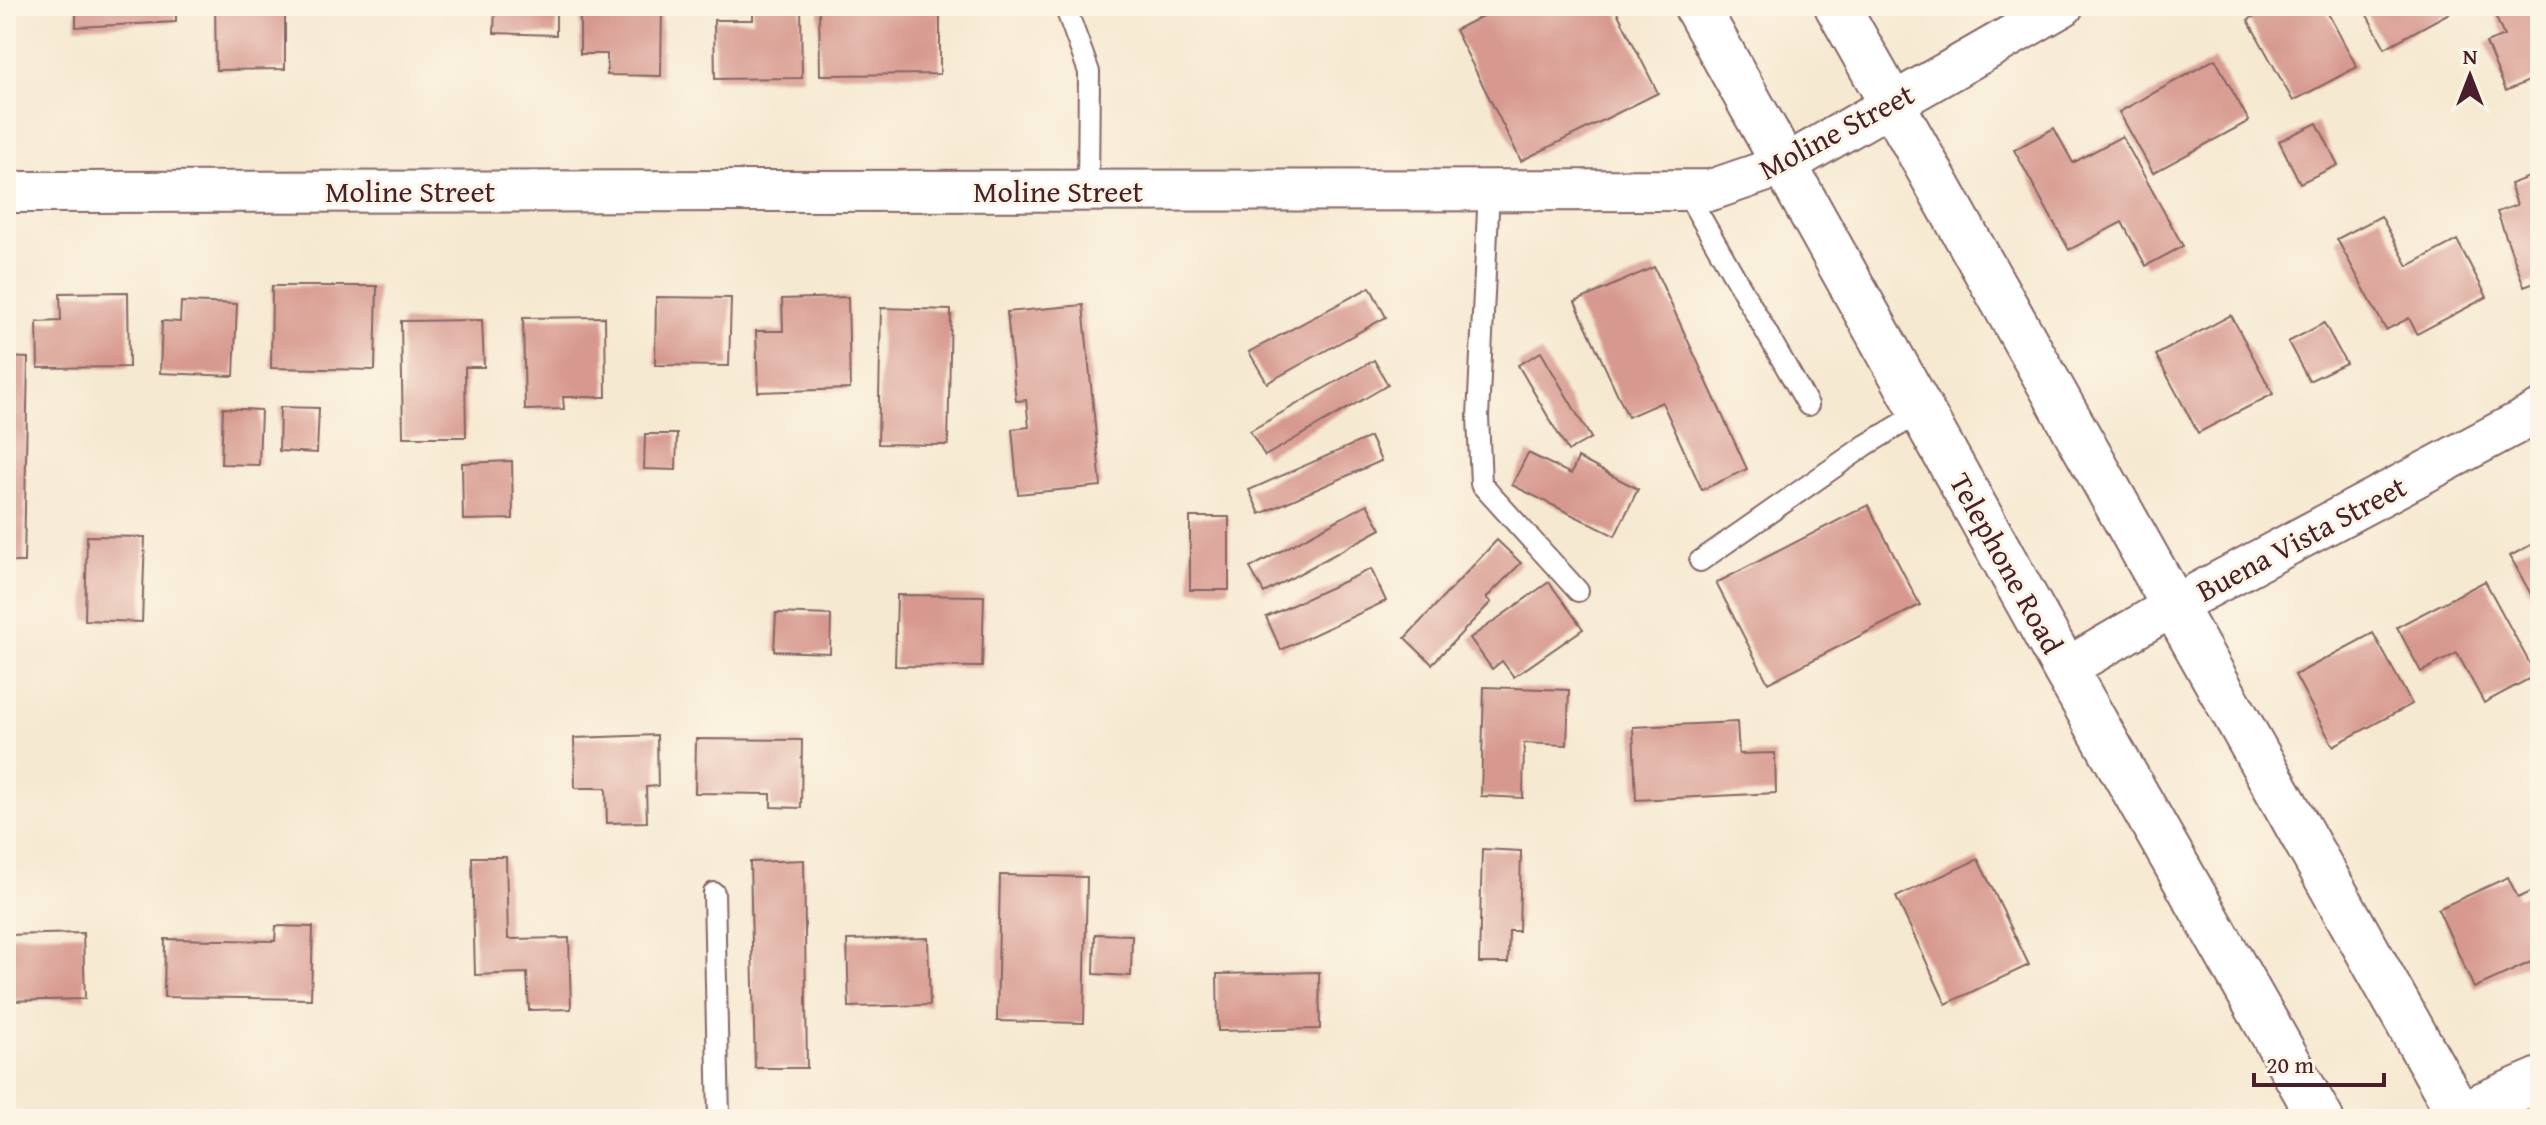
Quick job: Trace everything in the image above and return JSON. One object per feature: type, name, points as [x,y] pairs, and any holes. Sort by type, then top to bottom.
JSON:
[{"type":"main road","name":"Telephone Road","points":[[1696,6],[1787,164],[2065,669],[2321,1119]]},
{"type":"main road","points":[[1837,6],[2175,605],[2457,1118],[2540,1080]]},
{"type":"street","name":"Moline Street","points":[[6,192],[1711,190],[1787,164],[1892,101],[2063,6]]},
{"type":"street","name":"Buena Vista Street","points":[[2065,669],[2175,605],[2540,411]]},
{"type":"lane","points":[[1065,6],[1089,72],[1088,191]]},
{"type":"lane","points":[[1489,190],[1478,417],[1481,484],[1578,591]]},
{"type":"lane","points":[[1685,190],[1808,405]]},
{"type":"lane","points":[[1700,561],[1866,445],[1923,411]]},
{"type":"lane","points":[[714,893],[719,1119]]},
{"type":"building","points":[[76,6],[176,6],[176,22],[76,27]]},
{"type":"building","points":[[215,6],[285,6],[285,69],[216,70]]},
{"type":"building","points":[[495,6],[556,6],[556,35],[494,33]]},
{"type":"building","points":[[580,6],[662,6],[661,76],[607,75],[607,54],[580,54]]},
{"type":"building","points":[[753,6],[801,6],[802,78],[715,79],[714,20],[753,20]]},
{"type":"building","points":[[819,6],[940,6],[940,74],[820,75]]},
{"type":"building","points":[[1502,6],[1614,6],[1658,93],[1521,161],[1455,30]]},
{"type":"building","points":[[2273,6],[2324,6],[2357,67],[2293,101],[2248,20]]},
{"type":"building","points":[[2362,6],[2462,6],[2385,48]]},
{"type":"building","points":[[2491,6],[2540,6],[2540,76],[2506,91],[2486,43],[2504,36]]},
{"type":"building","points":[[2215,59],[2249,121],[2153,173],[2119,112]]},
{"type":"building","points":[[2317,123],[2338,165],[2300,183],[2279,141]]},
{"type":"building","points":[[2054,128],[2073,163],[2122,136],[2183,246],[2146,266],[2122,222],[2069,250],[2014,150]]},
{"type":"building","points":[[2540,173],[2540,280],[2524,286],[2497,212],[2517,205],[2510,184]]},
{"type":"building","points":[[2381,216],[2408,266],[2457,240],[2487,297],[2417,334],[2409,318],[2386,330],[2337,239]]},
{"type":"building","points":[[1654,267],[1747,469],[1702,490],[1662,402],[1628,417],[1575,302]]},
{"type":"building","points":[[272,286],[377,286],[375,370],[271,368]]},
{"type":"building","points":[[1370,287],[1386,317],[1267,383],[1249,352]]},
{"type":"building","points":[[128,292],[129,367],[38,368],[37,322],[61,321],[60,293]]},
{"type":"building","points":[[656,297],[731,298],[729,366],[655,365]]},
{"type":"building","points":[[848,297],[850,389],[758,392],[756,331],[783,331],[782,299]]},
{"type":"building","points":[[181,302],[237,304],[234,376],[160,373],[162,321],[180,322]]},
{"type":"building","points":[[1083,305],[1101,486],[1018,494],[1012,429],[1029,427],[1026,400],[1016,401],[1007,312]]},
{"type":"building","points":[[881,308],[951,310],[948,445],[878,444]]},
{"type":"building","points":[[2231,315],[2273,394],[2198,433],[2156,355]]},
{"type":"building","points":[[605,317],[606,397],[563,397],[564,409],[525,410],[523,318]]},
{"type":"building","points":[[482,320],[484,367],[465,367],[466,437],[403,437],[401,321]]},
{"type":"building","points":[[2324,323],[2346,363],[2309,381],[2288,342]]},
{"type":"building","points":[[1541,352],[1591,438],[1568,451],[1518,365]]},
{"type":"building","points":[[6,357],[28,358],[24,562],[6,562]]},
{"type":"building","points":[[1374,360],[1388,385],[1265,456],[1250,431]]},
{"type":"building","points":[[280,407],[319,408],[317,453],[279,451]]},
{"type":"building","points":[[223,408],[261,410],[259,465],[221,464]]},
{"type":"building","points":[[645,434],[677,434],[676,470],[644,469]]},
{"type":"building","points":[[1370,437],[1381,461],[1260,514],[1249,490]]},
{"type":"building","points":[[1528,453],[1571,474],[1578,458],[1638,489],[1615,536],[1512,485]]},
{"type":"building","points":[[512,461],[513,519],[463,520],[462,463]]},
{"type":"building","points":[[1367,504],[1381,529],[1264,593],[1250,568]]},
{"type":"building","points":[[1868,505],[1920,605],[1768,683],[1716,583]]},
{"type":"building","points":[[1190,517],[1229,517],[1229,590],[1190,590]]},
{"type":"building","points":[[87,536],[145,537],[142,622],[85,620]]},
{"type":"building","points":[[1497,540],[1521,563],[1486,598],[1491,602],[1432,664],[1405,638]]},
{"type":"building","points":[[2540,540],[2540,611],[2510,556]]},
{"type":"building","points":[[1371,569],[1386,601],[1281,650],[1266,617]]},
{"type":"building","points":[[2485,581],[2536,675],[2484,703],[2457,653],[2421,672],[2397,627]]},
{"type":"building","points":[[1549,582],[1583,629],[1514,677],[1502,661],[1492,669],[1470,638]]},
{"type":"building","points":[[897,595],[984,596],[982,667],[895,666]]},
{"type":"building","points":[[776,613],[831,615],[830,653],[774,651]]},
{"type":"building","points":[[2373,633],[2412,704],[2333,746],[2295,675]]},
{"type":"building","points":[[1484,687],[1569,690],[1567,745],[1524,743],[1523,798],[1481,796]]},
{"type":"building","points":[[1737,722],[1739,754],[1775,753],[1776,793],[1636,800],[1633,727]]},
{"type":"building","points":[[657,735],[658,786],[646,787],[647,822],[607,823],[606,788],[575,788],[574,738]]},
{"type":"building","points":[[696,739],[802,740],[801,808],[771,807],[771,794],[695,793]]},
{"type":"building","points":[[1482,849],[1521,851],[1519,931],[1509,931],[1508,963],[1479,963]]},
{"type":"building","points":[[472,857],[506,857],[508,939],[569,938],[571,1009],[529,1010],[527,973],[475,975]]},
{"type":"building","points":[[1978,859],[2029,965],[1946,1004],[1896,897]]},
{"type":"building","points":[[804,860],[807,1068],[755,1068],[750,862]]},
{"type":"building","points":[[1000,875],[1087,877],[1084,1023],[997,1021]]},
{"type":"building","points":[[2508,877],[2518,898],[2533,891],[2540,907],[2540,958],[2474,988],[2438,909]]},
{"type":"building","points":[[276,926],[313,927],[311,999],[164,997],[165,939],[275,941]]},
{"type":"building","points":[[83,933],[85,999],[6,1001],[6,935]]},
{"type":"building","points":[[1095,934],[1132,935],[1131,976],[1094,974]]},
{"type":"building","points":[[928,938],[930,1005],[849,1007],[847,940]]},
{"type":"building","points":[[1319,972],[1320,1029],[1218,1031],[1217,974]]}]
